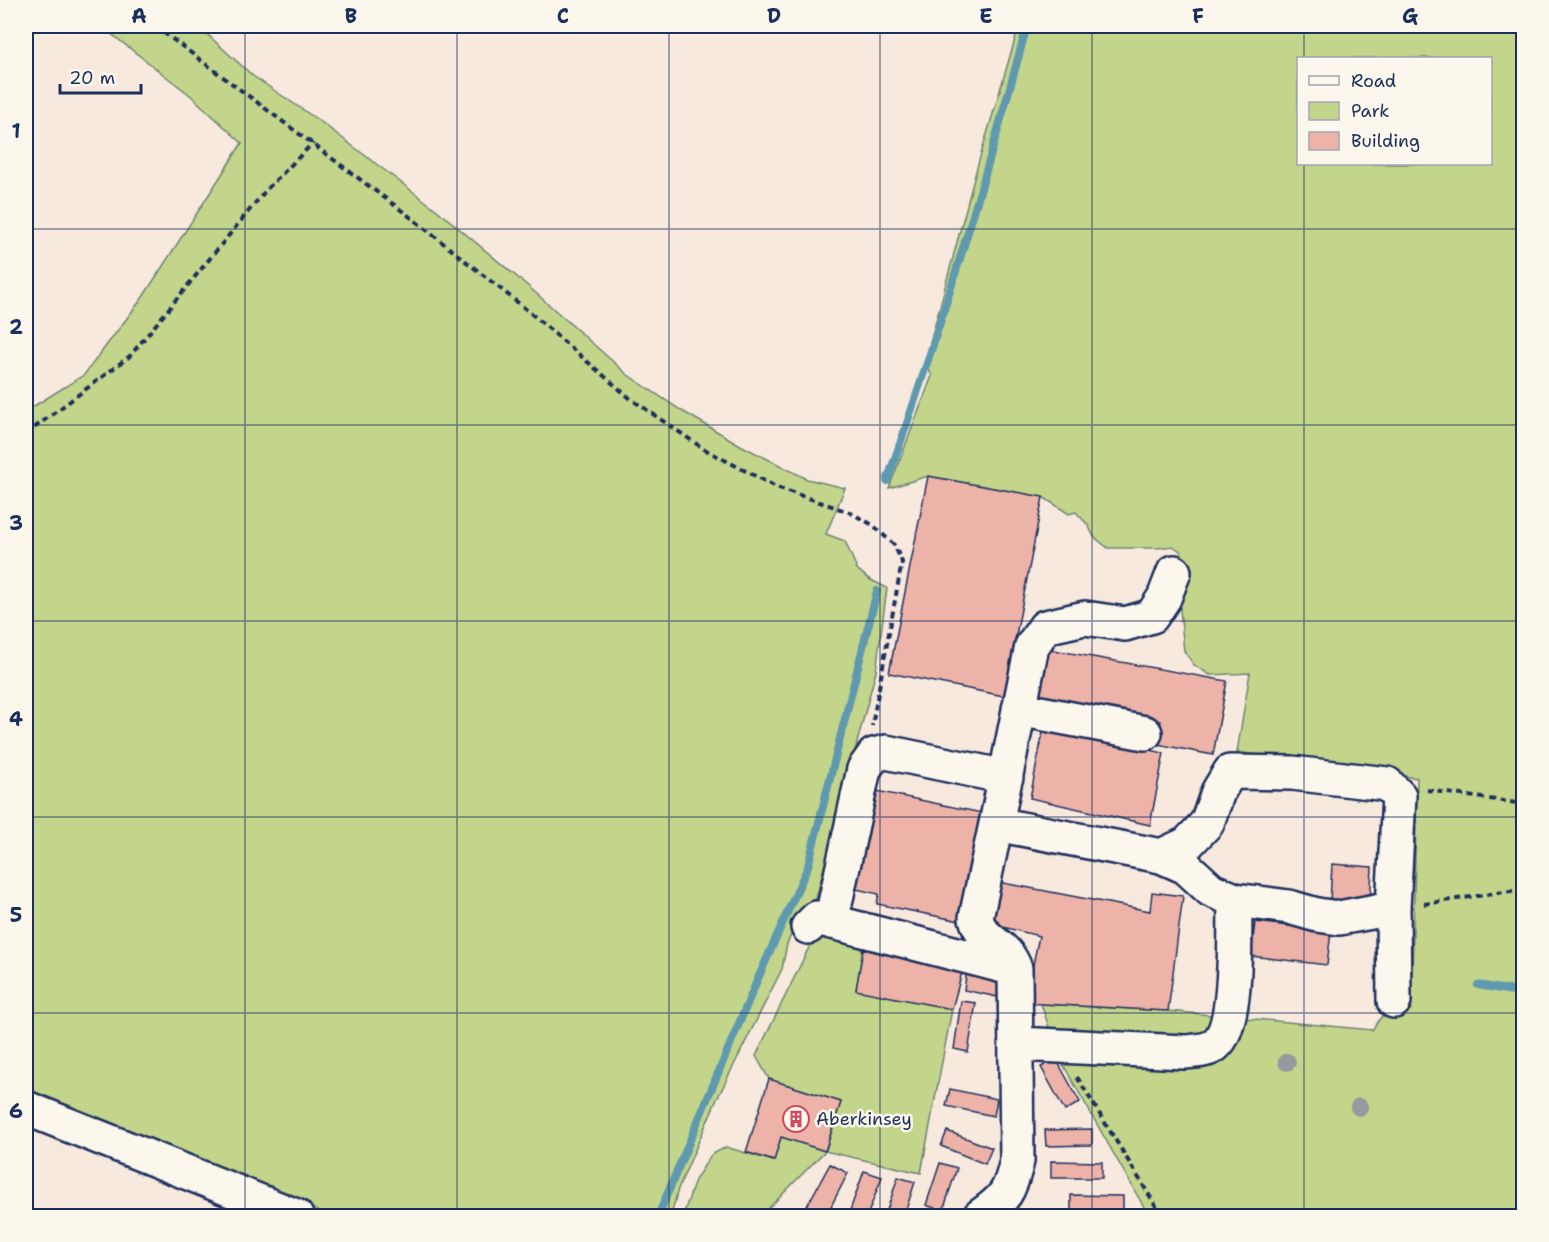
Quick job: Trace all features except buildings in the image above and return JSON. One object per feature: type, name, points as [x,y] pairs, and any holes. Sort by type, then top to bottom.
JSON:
[{"type":"street","points":[[980,1216],[998,1204],[1011,1187],[1017,1161],[1015,969],[1011,957],[1003,948],[979,930],[976,918],[1032,646],[1045,627],[1085,618],[1125,624],[1152,616],[1164,598],[1174,572]]},
{"type":"street","points":[[1019,709],[1145,733]]},
{"type":"street","points":[[1006,777],[886,752],[874,755],[864,769],[820,924],[1015,969]]},
{"type":"street","points":[[1161,856],[1187,844],[1207,823],[1218,792],[1230,772],[1292,773],[1388,784],[1399,796],[1393,908],[1394,1001]]},
{"type":"street","points":[[996,824],[1161,856],[1186,867],[1211,890],[1235,900],[1289,907],[1339,918],[1393,908]]},
{"type":"street","points":[[1017,1044],[1185,1052],[1205,1050],[1216,1045],[1224,1034],[1231,1013],[1235,900]]},
{"type":"street","points":[[26,1107],[296,1216]]},
{"type":"path","points":[[154,26],[313,143],[527,310],[631,399],[704,449],[776,487],[849,512],[873,525],[894,545],[902,562],[864,769]]},
{"type":"path","points":[[26,434],[130,356],[266,190],[313,143]]},
{"type":"path","points":[[1388,784],[1524,804]]},
{"type":"path","points":[[1393,908],[1524,889]]},
{"type":"path","points":[[1055,1045],[1162,1216]]},
{"type":"green space","points":[[101,26],[198,26],[253,76],[321,122],[437,210],[529,287],[628,375],[682,411],[742,446],[807,479],[845,488],[826,534],[845,541],[857,569],[869,579],[887,588],[876,671],[811,917],[797,922],[787,944],[782,969],[717,1099],[678,1189],[671,1216],[330,1216],[26,1091],[26,411],[84,375],[143,297],[242,143],[190,95]]},
{"type":"green space","points":[[1019,26],[1523,26],[1523,1216],[1149,1216],[1060,1059],[1041,1004],[1168,1011],[1372,1030],[1412,974],[1417,778],[1237,752],[1250,673],[1210,675],[1194,665],[1184,651],[1178,588],[1185,561],[1180,551],[1173,546],[1108,548],[1094,537],[1088,525],[1076,512],[1069,514],[1043,497],[928,476],[889,488],[932,376],[925,362],[976,171]]},
{"type":"green space","points":[[817,931],[863,949],[856,990],[952,1009],[921,1173],[825,1151],[761,1216],[683,1216],[695,1180],[711,1155],[726,1147],[773,1161],[781,1137],[826,1150],[841,1102],[769,1079],[756,1056]]},
{"type":"waterway","points":[[887,481],[961,255],[1027,26]]},
{"type":"waterway","points":[[658,1216],[808,866],[877,591]]},
{"type":"waterway","points":[[1478,985],[1524,993]]},
{"type":"place","name":"Aberkinsey","points":[[796,1119]]}]
